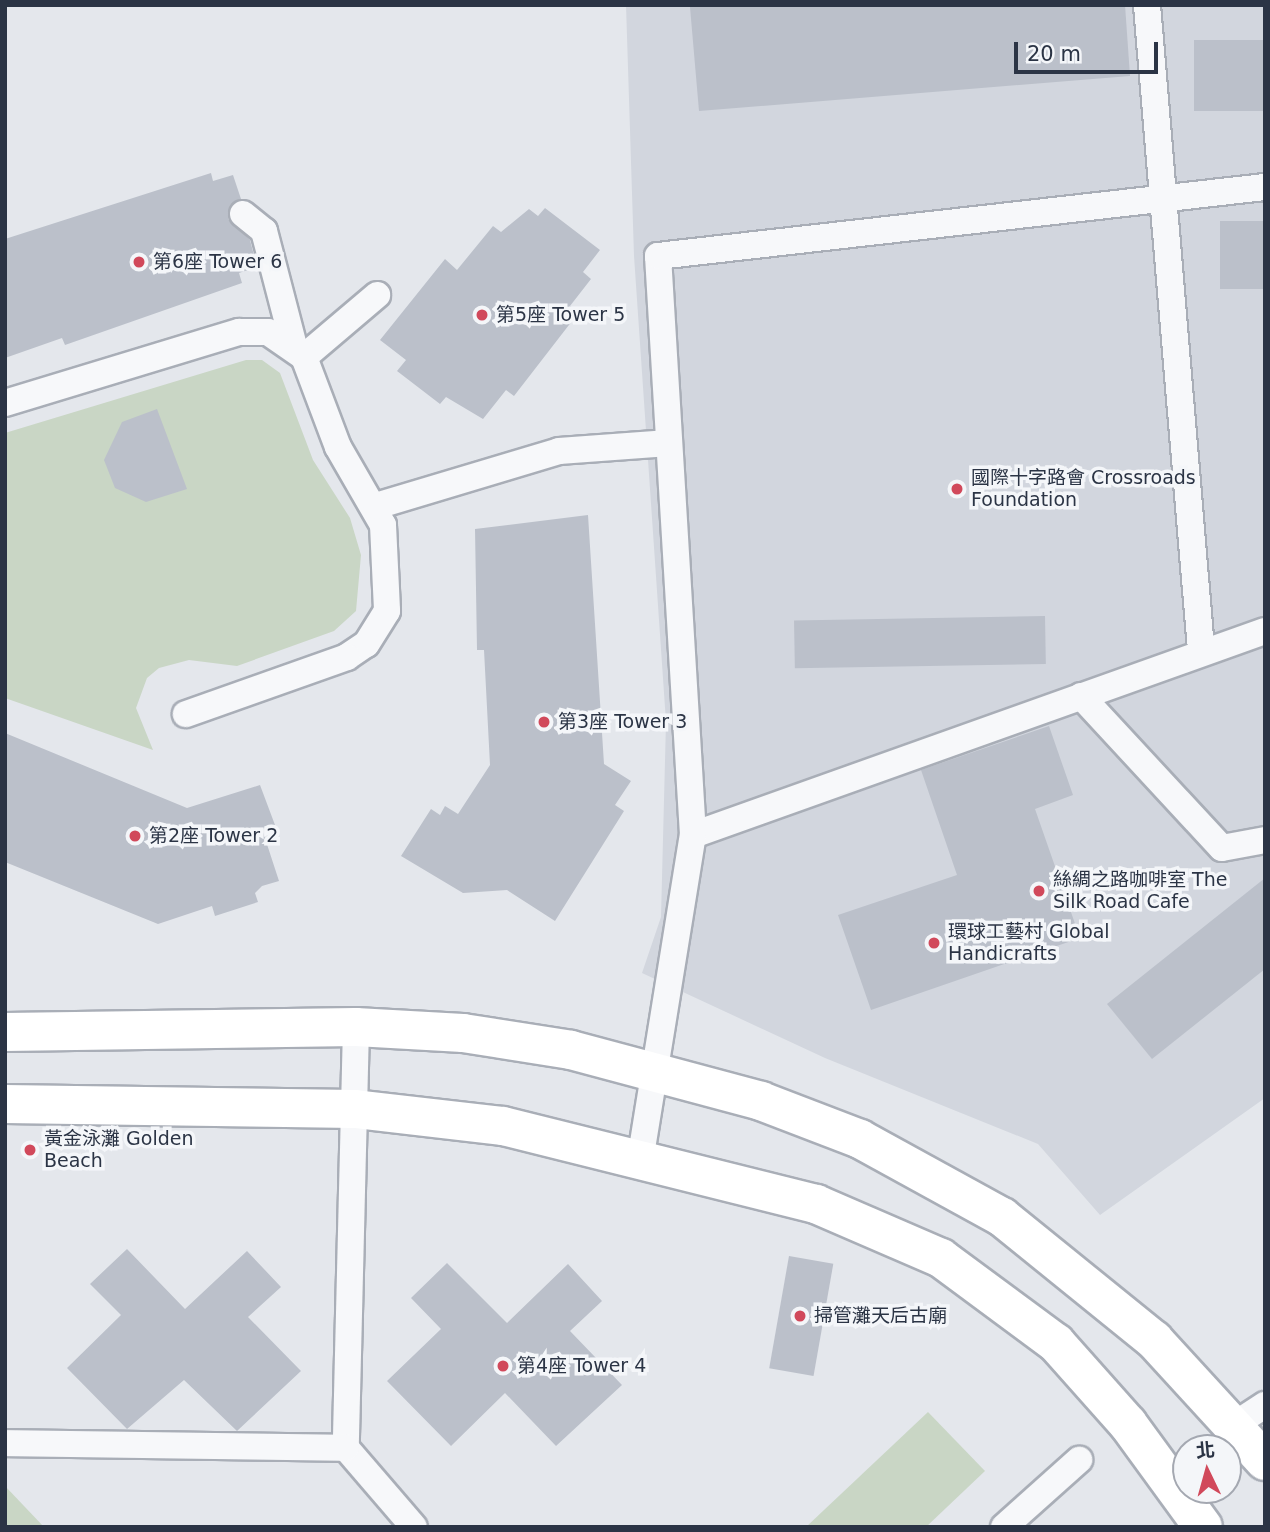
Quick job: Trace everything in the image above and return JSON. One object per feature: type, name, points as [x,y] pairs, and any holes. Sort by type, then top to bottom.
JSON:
[{"type":"main road","points":[[5,1032],[356,1027],[463,1033],[657,1070],[848,1134],[949,1184],[1095,1288],[1250,1415],[1265,1461]]},
{"type":"main road","points":[[5,1104],[355,1110],[503,1126],[640,1155],[816,1203],[941,1258],[1056,1343],[1093,1381],[1203,1527]]},
{"type":"lane","points":[[1147,5],[1202,650]]},
{"type":"lane","points":[[640,1155],[657,1070],[693,835],[658,256],[1265,187]]},
{"type":"lane","points":[[186,714],[347,657],[366,644],[380,626],[390,595],[390,551],[376,506],[338,447],[299,351],[264,231],[243,214]]},
{"type":"lane","points":[[299,351],[377,295]]},
{"type":"lane","points":[[5,403],[239,332],[268,332],[299,351]]},
{"type":"lane","points":[[376,506],[559,451],[669,443]]},
{"type":"lane","points":[[693,835],[1202,650],[1265,631]]},
{"type":"lane","points":[[1081,696],[1222,848],[1265,840]]},
{"type":"lane","points":[[356,1027],[346,1448],[414,1527]]},
{"type":"lane","points":[[5,1443],[346,1448]]},
{"type":"lane","points":[[1004,1527],[1079,1460]]},
{"type":"shaded area","name":"國際十字路會 Crossroads Foundation","points":[[626,5],[1265,5],[1265,1098],[1100,1215],[1038,1144],[825,1058],[642,973],[661,917],[666,722],[634,256]]},
{"type":"green space","points":[[246,360],[262,360],[280,373],[313,460],[350,518],[361,555],[356,611],[334,631],[237,666],[189,660],[159,668],[147,678],[136,708],[153,750],[5,698],[5,433]]},
{"type":"green space","points":[[928,1412],[985,1471],[926,1527],[806,1527]]},
{"type":"green space","points":[[5,1486],[44,1527],[5,1527]]},
{"type":"building","points":[[1125,5],[1130,76],[699,111],[690,7]]},
{"type":"building","points":[[1194,40],[1265,40],[1265,111],[1194,111]]},
{"type":"building","name":"第6座 Tower 6","points":[[211,173],[213,181],[233,175],[241,199],[230,205],[228,219],[250,240],[257,267],[239,273],[242,283],[65,345],[62,338],[5,358],[5,239]]},
{"type":"building","name":"第5座 Tower 5","points":[[545,208],[600,250],[583,272],[591,279],[570,306],[579,312],[514,396],[506,390],[483,419],[446,397],[440,404],[397,371],[406,360],[380,340],[445,259],[457,270],[493,226],[501,232],[529,209],[538,216]]},
{"type":"building","points":[[1220,221],[1265,221],[1265,289],[1220,289]]},
{"type":"building","points":[[157,409],[187,489],[146,502],[115,488],[104,460],[122,422]]},
{"type":"building","name":"第3座 Tower 3","points":[[588,515],[604,764],[631,781],[615,805],[624,811],[555,921],[507,890],[463,893],[401,856],[431,809],[440,815],[445,806],[458,814],[490,765],[484,650],[477,650],[475,529]]},
{"type":"building","points":[[1045,616],[1046,664],[795,668],[794,620]]},
{"type":"building","points":[[1049,726],[1073,795],[1035,809],[1080,938],[871,1010],[838,915],[957,875],[921,770]]},
{"type":"building","name":"第2座 Tower 2","points":[[5,733],[187,808],[260,785],[275,825],[262,829],[279,881],[262,886],[255,893],[258,902],[215,916],[212,906],[158,924],[5,862]]},
{"type":"building","points":[[1265,878],[1265,969],[1152,1059],[1107,1004]]},
{"type":"building","points":[[127,1249],[185,1309],[247,1251],[281,1287],[248,1317],[301,1371],[237,1431],[184,1380],[127,1429],[67,1368],[121,1315],[90,1284]]},
{"type":"building","name":"掃管灘天后古廟","points":[[789,1256],[833,1264],[814,1376],[769,1368]]},
{"type":"building","name":"第4座 Tower 4","points":[[447,1263],[507,1323],[568,1264],[602,1301],[570,1331],[622,1385],[556,1446],[505,1393],[451,1446],[387,1381],[441,1329],[411,1298]]},
{"type":"place","name":"第6座 Tower 6","points":[[139,262]]},
{"type":"place","name":"第5座 Tower 5","points":[[482,315]]},
{"type":"place","name":"國際十字路會 Crossroads Foundation","points":[[957,489]]},
{"type":"place","name":"第3座 Tower 3","points":[[544,722]]},
{"type":"place","name":"第2座 Tower 2","points":[[135,836]]},
{"type":"place","name":"絲綢之路咖啡室 The Silk Road Cafe","points":[[1039,891]]},
{"type":"place","name":"環球工藝村 Global Handicrafts","points":[[934,943]]},
{"type":"place","name":"黃金泳灘 Golden Beach","points":[[30,1150]]},
{"type":"place","name":"掃管灘天后古廟","points":[[800,1316]]},
{"type":"place","name":"第4座 Tower 4","points":[[503,1366]]}]
